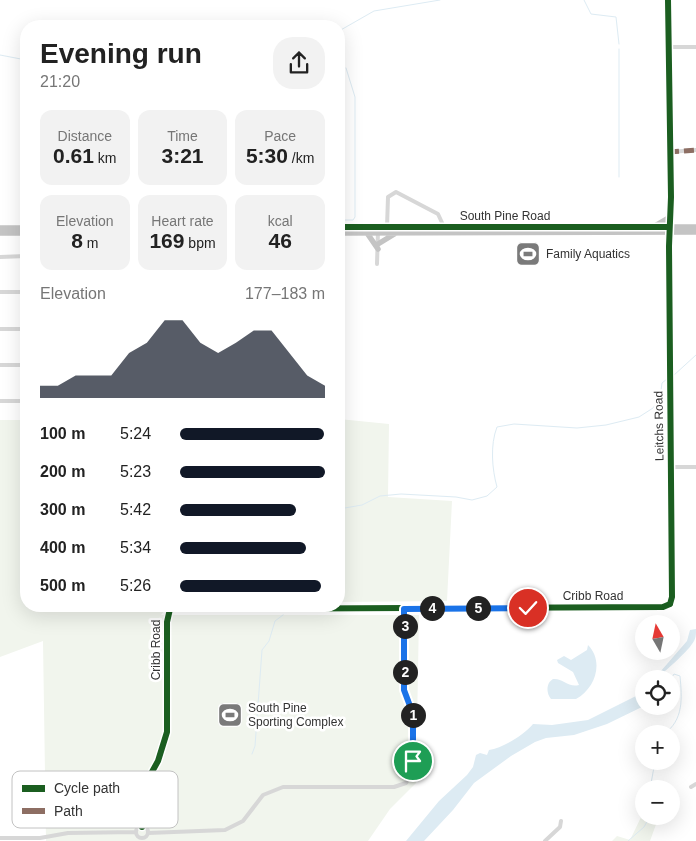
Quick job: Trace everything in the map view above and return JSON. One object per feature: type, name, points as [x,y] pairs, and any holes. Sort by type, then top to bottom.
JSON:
[{"type":"highway","points":[[654,227],[667,219]]},
{"type":"highway","name":"South Pine Road","points":[[345,227],[396,233],[522,230],[669,230],[696,232]]},
{"type":"highway","name":"South Pine Road","points":[[345,233],[367,233],[387,227],[522,230]]},
{"type":"highway","name":"South Pine Road","points":[[581,230],[654,227],[669,230],[696,227]]},
{"type":"highway","points":[[0,228],[20,228]]},
{"type":"highway","points":[[0,234],[20,233]]},
{"type":"highway","points":[[367,233],[378,247],[396,233]]},
{"type":"street","name":"Leitchs Road","points":[[668,0],[672,597],[670,604]]},
{"type":"street","points":[[669,47],[696,47]]},
{"type":"street","points":[[669,152],[696,150]]},
{"type":"street","name":"Leitchs Road","points":[[669,188],[667,219],[669,230]]},
{"type":"street","points":[[387,227],[388,197],[396,192],[438,214],[444,227]]},
{"type":"street","points":[[377,264],[378,230]]},
{"type":"street","points":[[0,257],[20,256]]},
{"type":"street","points":[[0,292],[20,292]]},
{"type":"street","points":[[0,329],[20,329]]},
{"type":"street","points":[[0,365],[20,365]]},
{"type":"street","points":[[0,402],[20,401]]},
{"type":"street","points":[[671,467],[696,467]]},
{"type":"street","name":"Cribb Road","points":[[345,609],[663,607],[670,604]]},
{"type":"street","points":[[136,832],[141,838],[148,833],[225,830],[243,821],[264,795],[283,787],[394,787],[406,783],[413,770],[413,716],[405,694],[404,609]]},
{"type":"street","name":"Cribb Road","points":[[152,771],[158,761],[167,732],[167,619],[169,612]]},
{"type":"street","points":[[691,788],[696,784]]},
{"type":"street","points":[[544,841],[560,827],[561,821]]},
{"type":"street","points":[[0,838],[36,838],[68,833],[136,832],[141,828]]},
{"type":"street","points":[[143,828],[148,833]]},
{"type":"shaded area","name":"South Pine Sporting Complex","points":[[0,420],[20,420],[20,612],[163,612],[161,615],[419,615],[416,783],[390,809],[368,841],[46,841],[46,828],[178,828],[178,771],[45,771],[43,641],[0,657]]},
{"type":"shaded area","points":[[345,420],[389,424],[388,497],[452,501],[447,601],[345,602]]},
{"type":"shaded area","points":[[696,629],[695,639],[680,657],[680,649],[687,641],[690,630]]},
{"type":"shaded area","points":[[588,645],[593,651],[597,666],[596,674],[589,688],[576,699],[551,699],[548,694],[548,688],[549,683],[553,679],[575,686],[579,685],[573,672],[558,663],[557,660],[564,656],[571,660],[587,650]]},
{"type":"shaded area","points":[[670,660],[677,660],[666,670],[662,670]]},
{"type":"shaded area","points":[[635,696],[635,710],[607,724],[574,735],[546,738],[511,756],[474,783],[453,810],[424,841],[406,841],[439,801],[467,775],[473,767],[476,755],[480,753],[487,755],[489,750],[501,747],[513,740],[533,724],[552,725],[588,720]]},
{"type":"shaded area","points":[[637,825],[656,825],[650,841],[612,841],[617,836],[630,840]]},
{"type":"waterway","points":[[345,28],[374,11],[440,0]]},
{"type":"waterway","points":[[584,0],[591,14],[616,17],[619,44]]},
{"type":"waterway","points":[[619,49],[619,177]]},
{"type":"waterway","points":[[0,55],[20,59]]},
{"type":"waterway","points":[[345,220],[353,220],[355,217],[355,97],[346,68]]},
{"type":"waterway","points":[[673,376],[696,355]]},
{"type":"waterway","points":[[345,508],[362,505],[380,496],[401,494],[456,497],[472,500],[487,496],[497,487],[492,457],[493,441],[497,427],[514,424],[577,428],[606,425],[639,417],[653,408],[660,398],[662,383],[667,379]]},
{"type":"waterway","points":[[252,754],[255,746],[262,650],[269,641],[275,621],[283,615]]},
{"type":"waterway","points":[[680,676],[680,708]]},
{"type":"waterway","points":[[673,725],[678,715]]},
{"type":"waterway","points":[[652,780],[653,770]]},
{"type":"waterway","points":[[628,841],[645,825]]},
{"type":"marked path","points":[[669,152],[696,150]]},
{"type":"cycle path","points":[[668,0],[671,197],[669,246],[672,597],[670,604]]},
{"type":"cycle path","points":[[345,227],[667,227]]},
{"type":"cycle path","points":[[345,608],[663,607],[670,604]]},
{"type":"cycle path","points":[[152,771],[158,761],[167,732],[167,622],[169,612]]},
{"type":"place","name":"Family Aquatics","points":[[528,254]]},
{"type":"place","name":"South Pine Sporting Complex","points":[[230,715]]},
{"type":"route","points":[[413,761],[413,714],[405,697],[404,690],[404,609],[528,608]]}]
